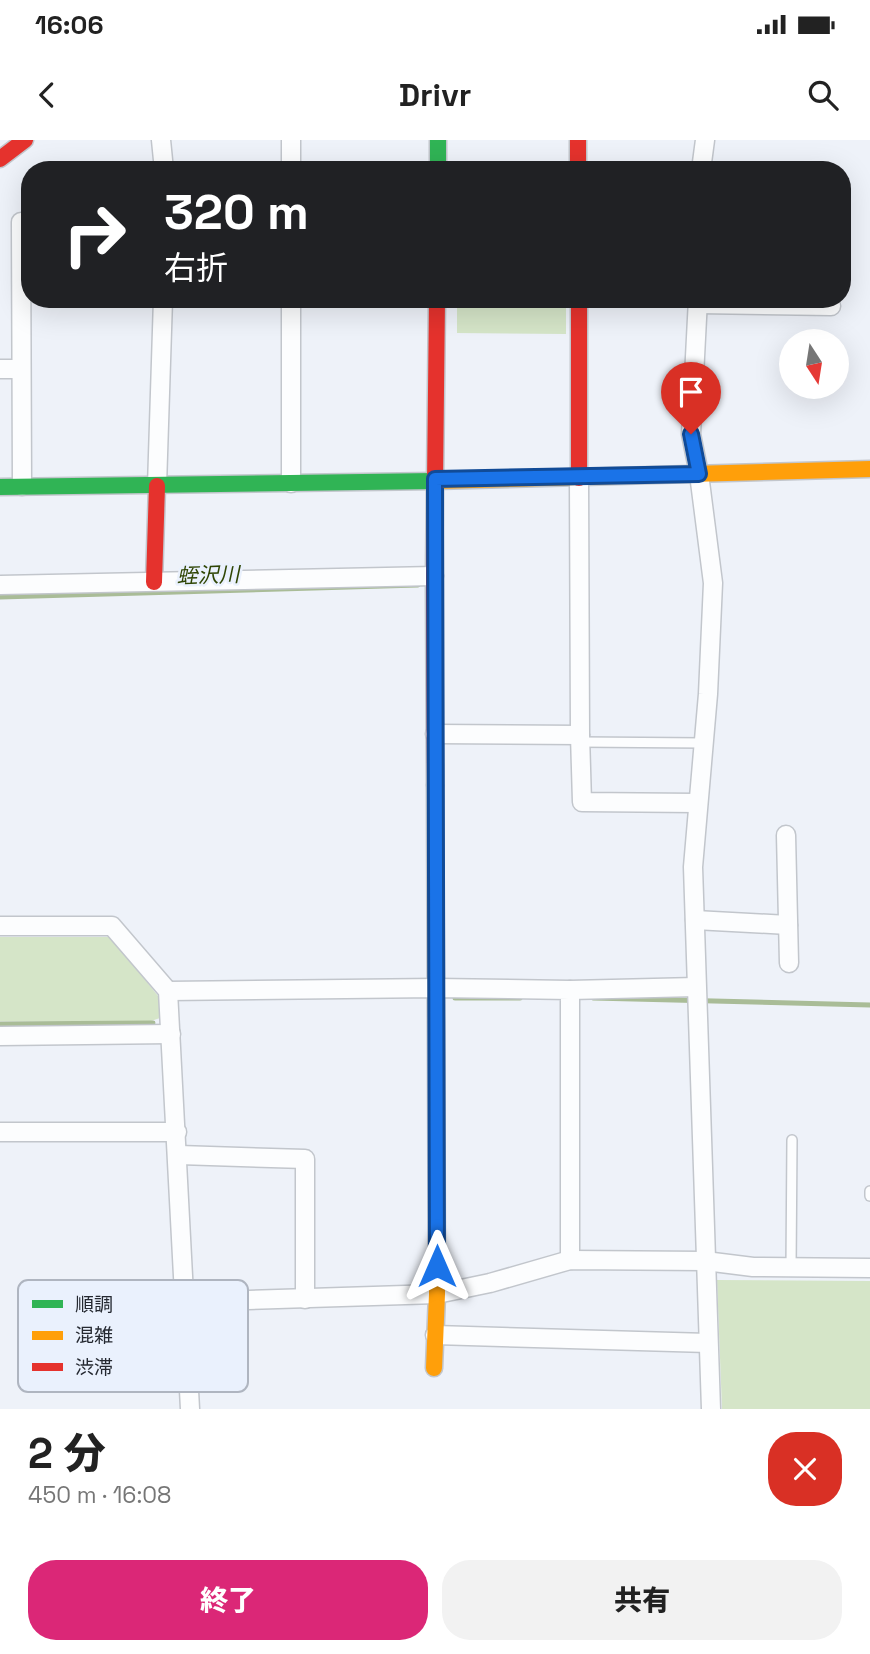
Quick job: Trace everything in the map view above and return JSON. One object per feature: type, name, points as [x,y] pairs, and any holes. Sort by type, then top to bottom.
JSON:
[{"type":"main road","points":[[0,159],[25,140]]},
{"type":"main road","points":[[438,161],[439,140]]},
{"type":"main road","points":[[578,140],[578,161]]},
{"type":"main road","points":[[434,1368],[437,1294],[434,576],[437,308]]},
{"type":"main road","points":[[579,308],[579,478]]},
{"type":"main road","points":[[0,487],[579,478],[870,469]]},
{"type":"main road","points":[[154,582],[158,486]]},
{"type":"street","points":[[162,140],[163,161]]},
{"type":"street","points":[[291,140],[291,161]]},
{"type":"street","points":[[702,161],[705,140]]},
{"type":"street","points":[[21,222],[22,486]]},
{"type":"street","points":[[158,486],[163,308]]},
{"type":"street","points":[[291,308],[291,483]]},
{"type":"street","points":[[698,308],[691,434],[713,583],[708,694],[693,867],[710,1409]]},
{"type":"street","points":[[0,369],[20,369]]},
{"type":"street","points":[[579,478],[582,802],[697,803]]},
{"type":"street","points":[[0,585],[434,576]]},
{"type":"street","points":[[435,734],[580,738]]},
{"type":"street","points":[[786,835],[789,962]]},
{"type":"street","points":[[695,920],[788,925]]},
{"type":"street","points":[[0,926],[111,926],[168,991],[185,1280]]},
{"type":"street","points":[[168,991],[436,988],[697,995]]},
{"type":"street","points":[[570,990],[570,1260]]},
{"type":"street","points":[[0,1036],[171,1034]]},
{"type":"street","points":[[0,1132],[177,1132]]},
{"type":"street","points":[[178,1155],[305,1159],[306,1299]]},
{"type":"street","points":[[248,1300],[437,1294],[490,1283],[570,1260],[705,1261],[753,1267],[870,1268]]},
{"type":"street","points":[[435,1335],[708,1343]]},
{"type":"lane","points":[[580,738],[703,743]]},
{"type":"lane","points":[[791,1268],[792,1140]]},
{"type":"lane","points":[[870,1191],[870,1196]]},
{"type":"green space","points":[[457,308],[566,308],[566,334],[457,333]]},
{"type":"green space","points":[[0,937],[111,937],[162,1001],[160,1018],[148,1022],[0,1021]]},
{"type":"green space","points":[[717,1280],[870,1281],[870,1409],[722,1409]]},
{"type":"waterway","name":"蛭沢川","points":[[0,597],[418,585]]},
{"type":"waterway","points":[[455,998],[520,998]]},
{"type":"waterway","points":[[593,998],[870,1005]]},
{"type":"waterway","points":[[0,1024],[153,1023]]},
{"type":"traffic: fast","points":[[438,140],[438,161]]},
{"type":"traffic: fast","points":[[0,487],[435,481]]},
{"type":"traffic: slow","points":[[435,481],[870,469]]},
{"type":"traffic: slow","points":[[434,1368],[437,1294],[435,785]]},
{"type":"traffic: jam","points":[[0,159],[25,140]]},
{"type":"traffic: jam","points":[[578,140],[578,161]]},
{"type":"traffic: jam","points":[[435,785],[437,308]]},
{"type":"traffic: jam","points":[[579,308],[579,478]]},
{"type":"traffic: jam","points":[[154,582],[157,486]]},
{"type":"route","points":[[437,1266],[435,479],[699,474],[691,434]]}]
